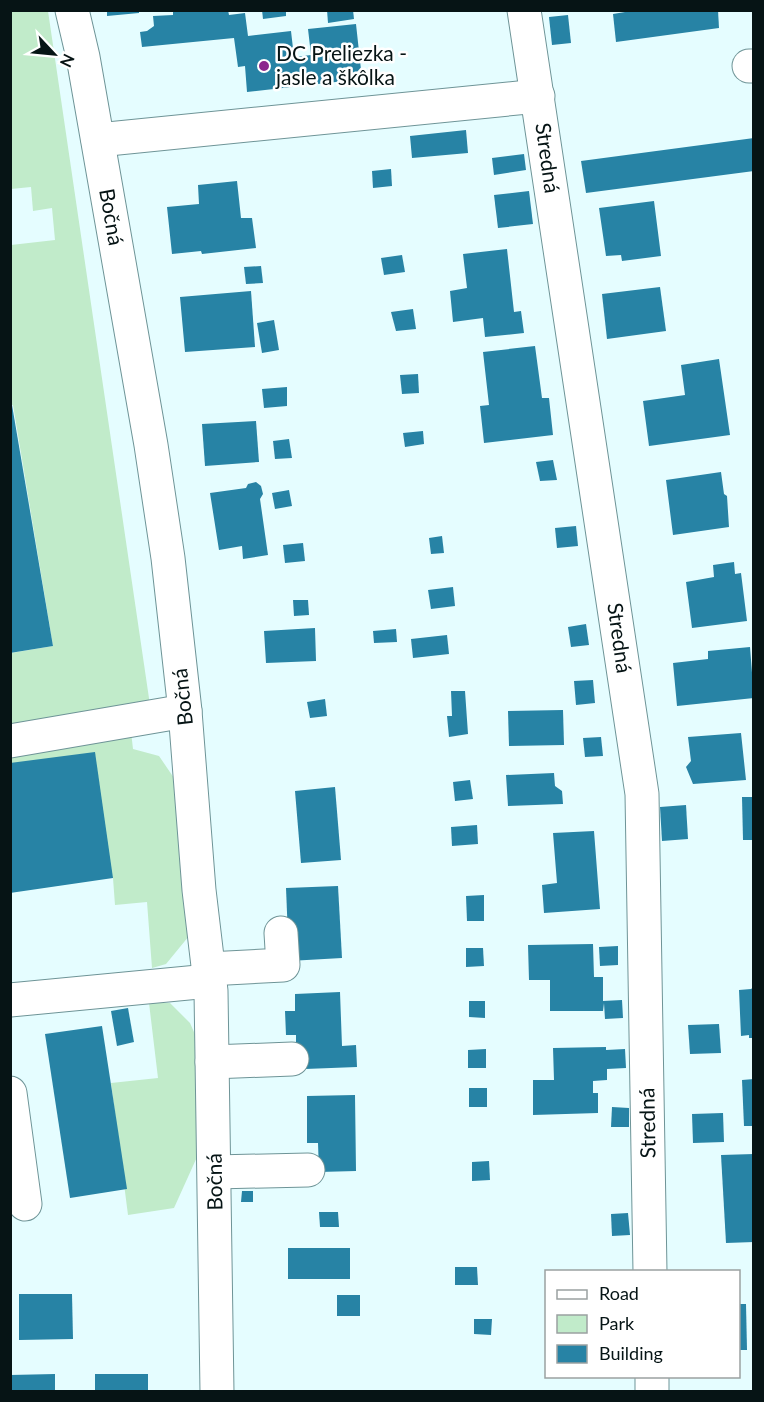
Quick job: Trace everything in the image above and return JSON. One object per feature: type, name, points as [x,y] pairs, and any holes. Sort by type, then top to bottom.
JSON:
[{"type":"street","name":"Bočná","points":[[72,10],[98,141],[151,445],[168,558],[185,711],[199,890],[209,975],[217,1392]]},
{"type":"street","name":"Stredná","points":[[524,10],[642,794],[650,1270]]},
{"type":"street","points":[[98,141],[538,96]]},
{"type":"street","points":[[10,741],[185,711]]},
{"type":"street","points":[[10,1000],[282,965],[281,933]]},
{"type":"street","points":[[212,1062],[292,1059]]},
{"type":"street","points":[[10,1093],[26,1204]]},
{"type":"street","points":[[214,1172],[308,1170]]},
{"type":"green space","points":[[11,11],[48,11],[150,705],[129,714],[133,749],[159,756],[174,778],[189,936],[166,964],[152,968],[147,902],[115,905],[113,878],[11,763],[11,653],[53,646],[13,405],[11,405],[11,245],[55,240],[52,208],[33,211],[31,187],[11,189]]},
{"type":"green space","points":[[149,1003],[170,1003],[190,1023],[201,1048],[202,1146],[174,1208],[128,1215],[111,1083],[158,1078]]},
{"type":"building","points":[[107,10],[139,10],[139,13],[107,16]]},
{"type":"building","points":[[173,10],[228,10],[229,15],[245,13],[248,36],[291,31],[294,57],[311,55],[308,29],[356,24],[362,79],[247,92],[245,66],[238,67],[234,38],[142,47],[140,32],[147,31],[154,26],[153,16],[173,15]]},
{"type":"building","points":[[262,10],[286,10],[286,16],[263,19]]},
{"type":"building","points":[[327,10],[353,10],[354,19],[328,23]]},
{"type":"building","points":[[637,10],[718,10],[719,28],[616,42],[613,14]]},
{"type":"building","points":[[568,15],[571,43],[552,45],[549,17]]},
{"type":"building","points":[[466,130],[468,153],[412,158],[410,136]]},
{"type":"building","points":[[754,138],[754,171],[586,193],[581,161]]},
{"type":"building","points":[[524,154],[526,170],[494,175],[492,158]]},
{"type":"building","points":[[391,169],[392,186],[373,188],[372,171]]},
{"type":"building","points":[[237,181],[241,218],[252,218],[256,248],[202,254],[201,251],[172,254],[167,207],[199,204],[198,185]]},
{"type":"building","points":[[529,191],[533,224],[498,228],[494,195]]},
{"type":"building","points":[[654,201],[661,256],[622,261],[621,255],[606,256],[599,208]]},
{"type":"building","points":[[507,249],[514,312],[521,311],[524,333],[485,337],[483,318],[453,322],[450,291],[467,288],[463,254]]},
{"type":"building","points":[[402,255],[405,272],[384,275],[381,258]]},
{"type":"building","points":[[261,266],[263,283],[246,284],[244,267]]},
{"type":"building","points":[[660,287],[666,331],[607,339],[602,294]]},
{"type":"building","points":[[251,291],[255,347],[185,352],[180,297]]},
{"type":"building","points":[[413,309],[416,329],[396,331],[391,312]]},
{"type":"building","points":[[274,320],[279,350],[262,353],[257,323]]},
{"type":"building","points":[[535,346],[542,398],[549,398],[553,435],[484,443],[480,406],[489,405],[483,352]]},
{"type":"building","points":[[719,359],[730,435],[649,446],[643,401],[685,395],[681,365]]},
{"type":"building","points":[[418,374],[419,393],[402,394],[400,375]]},
{"type":"building","points":[[287,387],[287,406],[264,408],[262,389]]},
{"type":"building","points":[[10,405],[12,405],[53,646],[10,653]]},
{"type":"building","points":[[256,421],[259,462],[205,466],[202,424]]},
{"type":"building","points":[[423,431],[424,444],[405,447],[403,433]]},
{"type":"building","points":[[289,439],[292,458],[275,459],[273,441]]},
{"type":"building","points":[[553,460],[557,480],[540,481],[536,462]]},
{"type":"building","points":[[721,472],[724,494],[727,496],[729,527],[673,535],[666,480]]},
{"type":"building","points":[[256,482],[261,486],[263,494],[260,499],[268,555],[243,559],[242,546],[219,550],[210,493],[246,488],[248,484]]},
{"type":"building","points":[[289,490],[292,506],[275,509],[272,493]]},
{"type":"building","points":[[576,526],[578,546],[557,548],[555,528]]},
{"type":"building","points":[[442,536],[444,553],[431,554],[429,538]]},
{"type":"building","points":[[303,543],[305,561],[285,563],[283,545]]},
{"type":"building","points":[[734,562],[735,574],[741,573],[747,621],[692,628],[686,582],[714,577],[713,565]]},
{"type":"building","points":[[453,587],[455,606],[431,609],[428,590]]},
{"type":"building","points":[[293,600],[308,600],[309,615],[294,616]]},
{"type":"building","points":[[586,624],[589,645],[571,647],[568,627]]},
{"type":"building","points":[[315,628],[316,661],[266,663],[264,631]]},
{"type":"building","points":[[396,629],[397,642],[374,643],[373,631]]},
{"type":"building","points":[[447,635],[449,654],[413,658],[411,639]]},
{"type":"building","points":[[750,647],[754,698],[677,706],[673,663],[708,659],[708,651]]},
{"type":"building","points":[[593,680],[595,703],[576,705],[574,681]]},
{"type":"building","points":[[451,691],[465,691],[468,734],[449,737],[447,716],[452,716]]},
{"type":"building","points":[[325,699],[327,716],[310,718],[307,702]]},
{"type":"building","points":[[563,710],[564,745],[509,746],[508,711]]},
{"type":"building","points":[[741,733],[746,780],[693,784],[686,767],[691,761],[688,737]]},
{"type":"building","points":[[601,737],[603,756],[585,757],[583,738]]},
{"type":"building","points":[[95,752],[113,878],[10,893],[10,763]]},
{"type":"building","points":[[554,773],[555,786],[562,791],[563,804],[508,806],[506,775]]},
{"type":"building","points":[[470,780],[473,799],[455,801],[453,782]]},
{"type":"building","points":[[335,787],[341,860],[301,863],[295,791]]},
{"type":"building","points":[[742,797],[754,797],[754,840],[743,840]]},
{"type":"building","points":[[686,805],[688,839],[662,841],[660,807]]},
{"type":"building","points":[[477,825],[478,844],[452,846],[451,827]]},
{"type":"building","points":[[594,831],[600,909],[544,913],[542,885],[557,883],[553,833]]},
{"type":"building","points":[[338,886],[342,958],[289,961],[286,888]]},
{"type":"building","points":[[484,895],[484,921],[467,921],[466,896]]},
{"type":"building","points":[[593,944],[594,977],[603,977],[603,1001],[622,1000],[623,1018],[605,1019],[604,1003],[603,1011],[550,1011],[550,980],[529,980],[528,945]]},
{"type":"building","points":[[618,946],[618,965],[600,966],[599,947]]},
{"type":"building","points":[[466,948],[483,948],[484,966],[466,967]]},
{"type":"building","points":[[754,987],[754,1038],[749,1038],[749,1035],[741,1036],[739,990]]},
{"type":"building","points":[[340,992],[342,1046],[356,1045],[357,1067],[305,1069],[304,1052],[296,1052],[296,1035],[286,1035],[285,1011],[295,1011],[295,994]]},
{"type":"building","points":[[469,1001],[485,1001],[485,1018],[469,1017]]},
{"type":"building","points":[[128,1008],[134,1042],[117,1046],[111,1011]]},
{"type":"building","points":[[719,1024],[721,1053],[690,1054],[688,1025]]},
{"type":"building","points":[[102,1026],[127,1189],[70,1198],[45,1034]]},
{"type":"building","points":[[606,1047],[606,1050],[625,1049],[626,1068],[607,1069],[607,1080],[593,1081],[593,1093],[598,1093],[598,1113],[533,1115],[533,1080],[554,1080],[553,1048]]},
{"type":"building","points":[[486,1049],[486,1068],[468,1068],[468,1050]]},
{"type":"building","points":[[754,1079],[754,1126],[744,1126],[742,1080]]},
{"type":"building","points":[[469,1088],[487,1088],[487,1107],[469,1107]]},
{"type":"building","points":[[355,1095],[356,1171],[319,1172],[318,1143],[307,1143],[307,1096]]},
{"type":"building","points":[[612,1107],[629,1108],[629,1127],[611,1127]]},
{"type":"building","points":[[723,1113],[724,1142],[693,1143],[692,1114]]},
{"type":"building","points":[[754,1154],[754,1242],[726,1243],[721,1155]]},
{"type":"building","points":[[489,1161],[490,1180],[472,1181],[472,1162]]},
{"type":"building","points":[[242,1191],[253,1191],[253,1202],[241,1202]]},
{"type":"building","points":[[319,1212],[338,1212],[339,1227],[320,1227]]},
{"type":"building","points":[[628,1213],[630,1235],[612,1236],[611,1214]]},
{"type":"building","points":[[288,1248],[350,1248],[350,1279],[288,1279]]},
{"type":"building","points":[[455,1267],[477,1267],[478,1285],[455,1285]]},
{"type":"building","points":[[19,1294],[72,1294],[73,1339],[19,1340]]},
{"type":"building","points":[[337,1295],[360,1295],[360,1316],[337,1316]]},
{"type":"building","points":[[740,1304],[746,1304],[747,1350],[740,1350]]},
{"type":"building","points":[[474,1319],[492,1319],[491,1335],[474,1334]]},
{"type":"building","points":[[55,1374],[55,1392],[10,1392],[10,1375]]},
{"type":"building","points":[[95,1374],[148,1374],[148,1392],[95,1392]]},
{"type":"place","name":"DC Preliezka - jasle a škôlka","points":[[264,66]]}]
